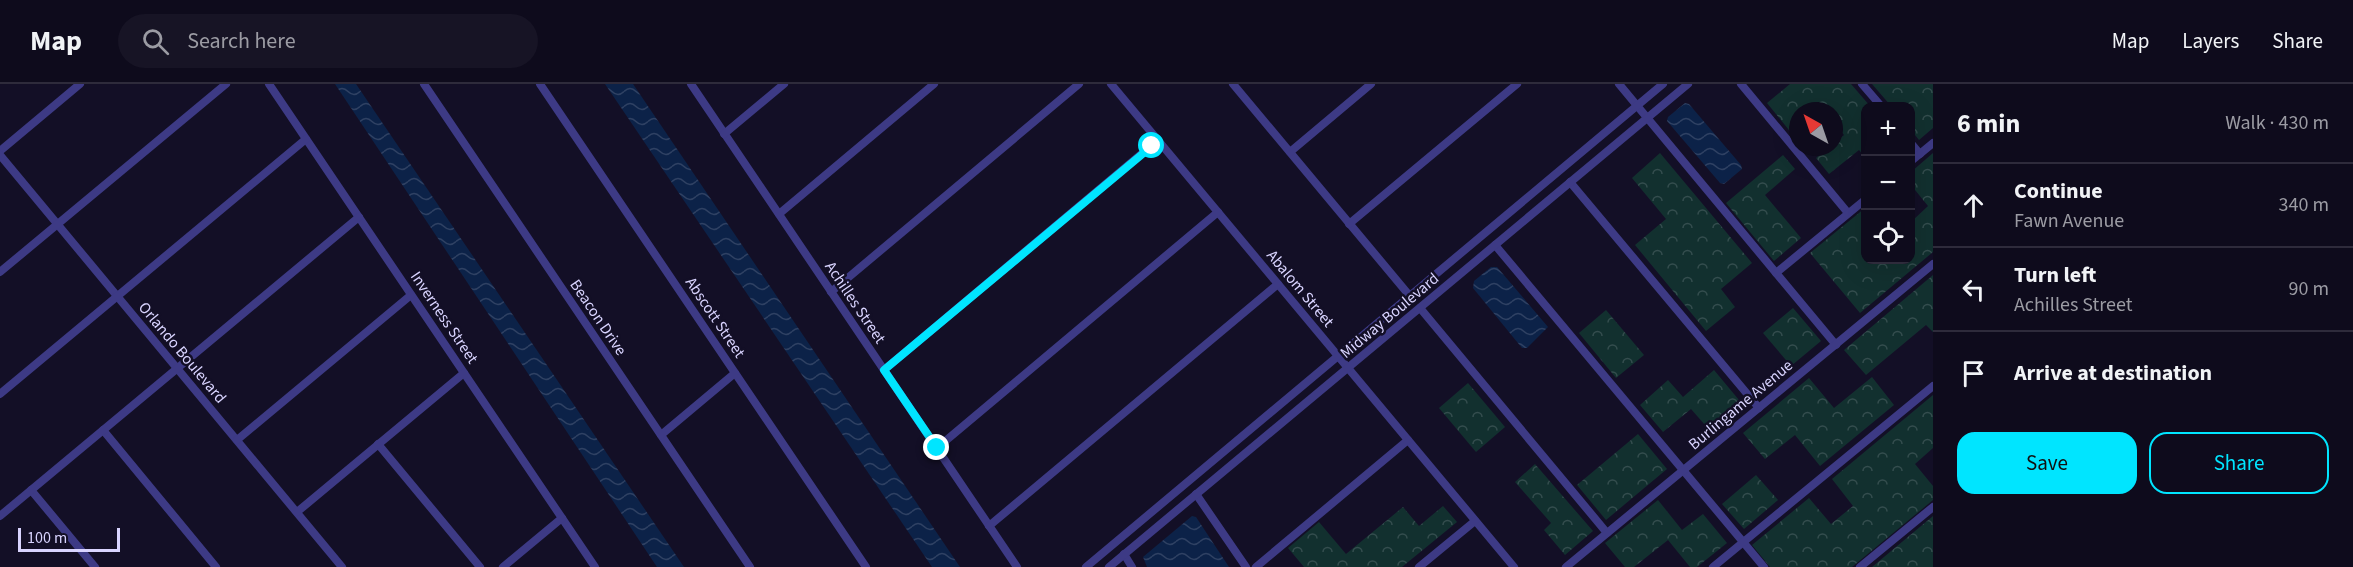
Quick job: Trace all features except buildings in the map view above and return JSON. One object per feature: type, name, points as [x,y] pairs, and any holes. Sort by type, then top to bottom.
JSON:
[{"type":"street","points":[[0,151],[80,84]]},
{"type":"street","points":[[0,272],[226,84]]},
{"type":"street","name":"Inverness Street","points":[[269,84],[595,567]]},
{"type":"street","name":"Beacon Drive","points":[[424,84],[750,567]]},
{"type":"street","name":"Abscott Street","points":[[540,84],[866,567]]},
{"type":"street","name":"Achilles Street","points":[[691,84],[1017,567]]},
{"type":"street","points":[[724,134],[784,84]]},
{"type":"street","points":[[779,214],[934,84]]},
{"type":"street","points":[[831,292],[1079,84]]},
{"type":"street","name":"Abalom Street","points":[[1111,84],[1514,567]]},
{"type":"street","points":[[1233,84],[1409,295]]},
{"type":"street","points":[[1290,152],[1371,84]]},
{"type":"street","points":[[1350,224],[1517,84]]},
{"type":"street","points":[[1619,84],[1836,345]]},
{"type":"street","name":"Midway Boulevard","points":[[1086,567],[1663,84]]},
{"type":"street","name":"Midway Boulevard","points":[[1109,567],[1688,84]]},
{"type":"street","points":[[1741,84],[1848,213]]},
{"type":"street","points":[[1863,84],[1878,102]]},
{"type":"street","points":[[0,394],[306,139]]},
{"type":"street","points":[[884,370],[1158,140]]},
{"type":"street","points":[[1915,158],[1933,143]]},
{"type":"street","points":[[1915,147],[1920,154]]},
{"type":"street","name":"Orlando Boulevard","points":[[0,155],[342,567]]},
{"type":"street","points":[[1570,182],[1759,408]]},
{"type":"street","points":[[1776,273],[1861,203]]},
{"type":"street","points":[[937,448],[1218,212]]},
{"type":"street","points":[[0,516],[359,217]]},
{"type":"street","points":[[1495,245],[1764,567]]},
{"type":"street","name":"Burlingame Avenue","points":[[1566,567],[1933,264]]},
{"type":"street","points":[[989,526],[1278,284]]},
{"type":"street","points":[[237,440],[411,295]]},
{"type":"street","points":[[1420,308],[1607,533]]},
{"type":"street","points":[[297,512],[464,373]]},
{"type":"street","points":[[661,435],[735,373]]},
{"type":"street","points":[[1713,567],[1933,386]]},
{"type":"street","points":[[103,430],[216,567]]},
{"type":"street","points":[[1256,567],[1408,440]]},
{"type":"street","points":[[378,444],[480,567]]},
{"type":"street","points":[[31,490],[94,567]]},
{"type":"street","points":[[1196,494],[1246,567]]},
{"type":"street","points":[[1860,567],[1933,507]]},
{"type":"street","points":[[503,567],[562,518]]},
{"type":"street","points":[[1419,567],[1475,521]]},
{"type":"street","points":[[1124,554],[1132,567]]},
{"type":"green space","points":[[1790,84],[1851,84],[1867,102],[1861,102],[1861,152],[1859,150],[1829,174],[1816,158],[1818,156],[1843,156],[1843,102],[1789,102],[1789,130],[1767,103]]},
{"type":"green space","points":[[1872,84],[1933,84],[1933,128],[1919,140],[1915,135],[1915,102],[1888,102]]},
{"type":"green space","points":[[1660,153],[1752,263],[1721,289],[1735,307],[1706,331],[1635,245],[1666,219],[1632,178]]},
{"type":"green space","points":[[1933,153],[1933,252],[1860,313],[1810,253],[1861,211],[1861,264],[1915,264],[1915,218],[1928,206],[1915,190],[1915,169]]},
{"type":"green space","points":[[1783,155],[1795,169],[1765,195],[1801,238],[1774,261],[1726,203]]},
{"type":"green space","points":[[1933,275],[1933,332],[1926,325],[1866,375],[1844,350]]},
{"type":"green space","points":[[1793,308],[1821,341],[1791,366],[1763,333]]},
{"type":"green space","points":[[1606,310],[1644,355],[1616,378],[1579,333]]},
{"type":"green space","points":[[1714,370],[1744,406],[1712,433],[1691,409],[1663,432],[1640,405],[1668,380],[1683,397]]},
{"type":"green space","points":[[1872,377],[1894,405],[1820,466],[1795,435],[1765,459],[1743,433],[1809,378],[1834,408]]},
{"type":"green space","points":[[1468,383],[1505,427],[1476,452],[1439,408]]},
{"type":"green space","points":[[1933,395],[1933,448],[1915,464],[1933,486],[1933,500],[1852,567],[1770,567],[1752,545],[1809,498],[1831,524],[1853,506],[1832,479]]},
{"type":"green space","points":[[1638,434],[1667,469],[1606,520],[1577,485]]},
{"type":"green space","points":[[1535,464],[1593,531],[1565,555],[1544,530],[1551,523],[1515,482]]},
{"type":"green space","points":[[1756,475],[1778,500],[1744,529],[1722,504]]},
{"type":"green space","points":[[1658,500],[1682,530],[1703,514],[1727,543],[1697,567],[1690,567],[1668,540],[1634,567],[1625,567],[1605,543]]},
{"type":"green space","points":[[1443,506],[1457,522],[1402,567],[1304,567],[1288,548],[1319,522],[1346,554],[1403,507],[1419,526]]},
{"type":"green space","points":[[1933,516],[1933,567],[1872,567]]},
{"type":"water","points":[[335,84],[356,84],[684,567],[657,567]]},
{"type":"water","points":[[605,84],[633,84],[960,567],[932,567]]},
{"type":"water","points":[[1685,103],[1689,104],[1741,165],[1742,169],[1724,184],[1720,183],[1667,121],[1668,117]]},
{"type":"water","points":[[1491,267],[1497,267],[1548,327],[1527,348],[1522,348],[1473,288],[1474,281]]},
{"type":"water","points":[[1192,516],[1196,517],[1229,567],[1147,567],[1143,557]]},
{"type":"route","points":[[937,448],[884,370],[1152,146]]}]
